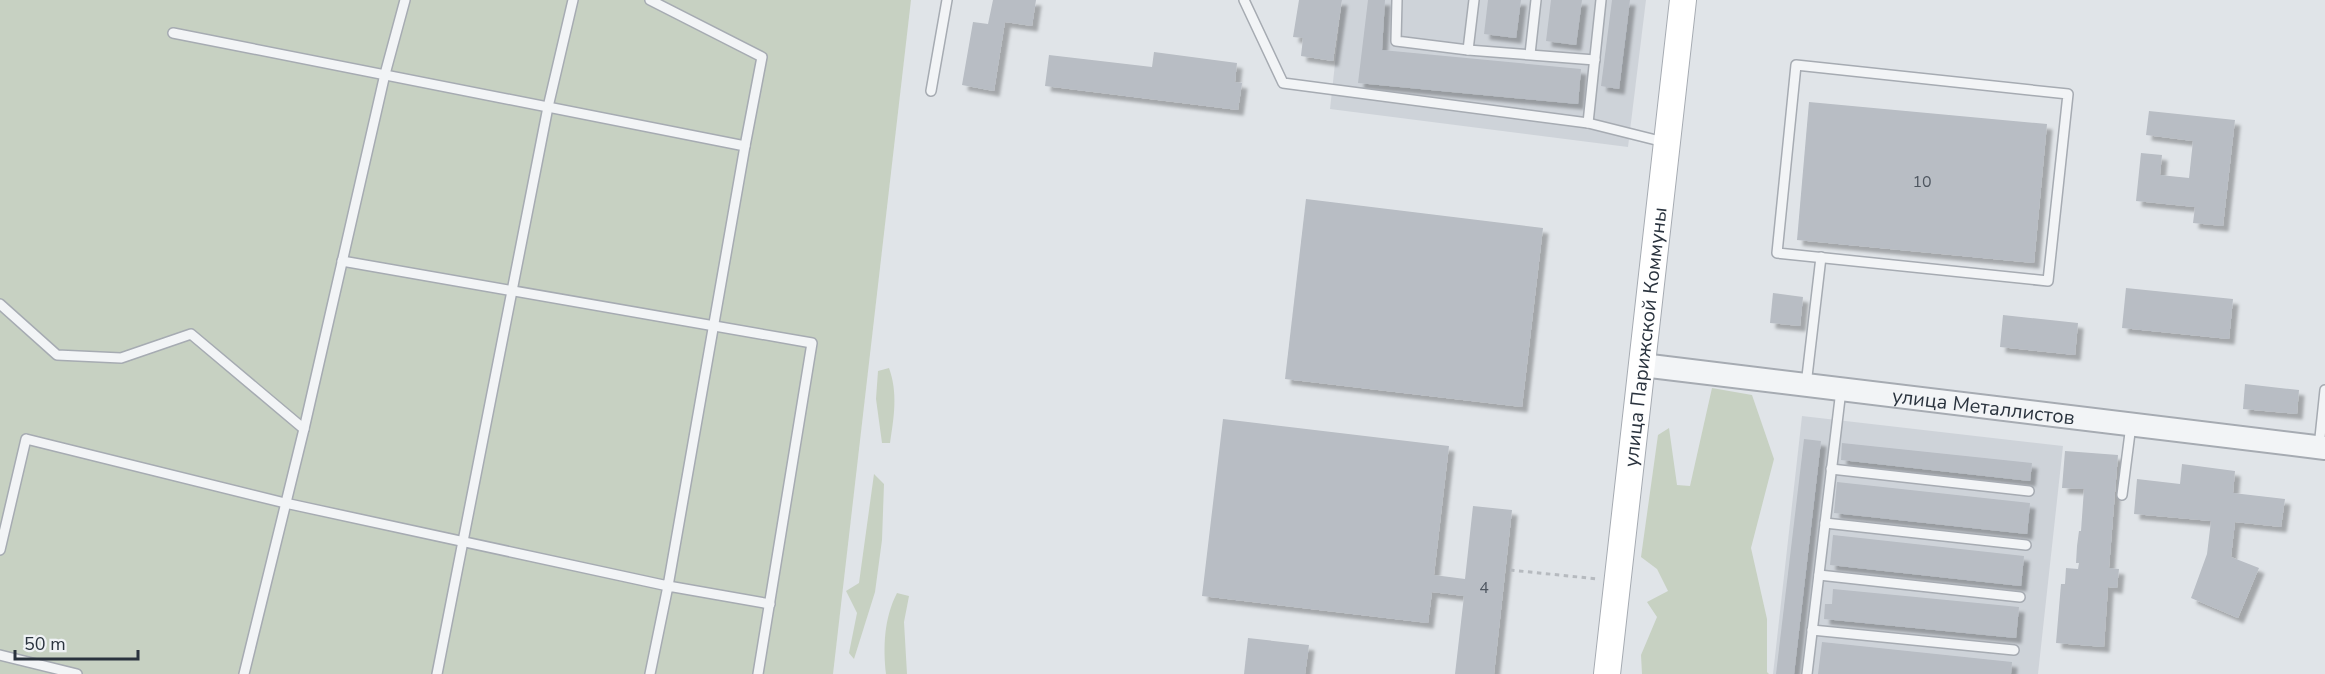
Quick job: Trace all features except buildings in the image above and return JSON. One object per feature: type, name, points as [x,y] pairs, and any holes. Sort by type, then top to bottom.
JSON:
[{"type":"main road","name":"улица Парижской Коммуны","points":[[1607,674],[1683,0]]},
{"type":"street","name":"улица Металлистов","points":[[1642,365],[2322,448]]},
{"type":"lane","points":[[244,674],[304,429],[385,74],[405,0]]},
{"type":"lane","points":[[437,674],[548,107],[573,0]]},
{"type":"lane","points":[[650,0],[762,57],[668,586],[650,674]]},
{"type":"lane","points":[[931,91],[947,0]]},
{"type":"lane","points":[[1244,0],[1282,83],[1588,123],[1666,143]]},
{"type":"lane","points":[[1397,0],[1396,41],[1468,50],[1595,60]]},
{"type":"lane","points":[[1468,50],[1474,0]]},
{"type":"lane","points":[[1530,54],[1536,0]]},
{"type":"lane","points":[[1588,123],[1601,0]]},
{"type":"lane","points":[[173,33],[745,146]]},
{"type":"lane","points":[[1796,65],[2068,94],[2048,281],[1821,257],[1777,253],[1796,65]]},
{"type":"lane","points":[[1806,385],[1821,257]]},
{"type":"lane","points":[[342,261],[813,343],[758,674]]},
{"type":"lane","points":[[0,304],[57,355],[121,358],[191,334],[304,429]]},
{"type":"lane","points":[[1807,674],[1841,390]]},
{"type":"lane","points":[[2322,448],[2325,390]]},
{"type":"lane","points":[[2122,495],[2131,425]]},
{"type":"lane","points":[[0,550],[27,439],[285,503],[668,586],[770,604]]},
{"type":"lane","points":[[1832,470],[2029,491]]},
{"type":"lane","points":[[1825,523],[2026,545]]},
{"type":"lane","points":[[1819,575],[2020,597]]},
{"type":"lane","points":[[1812,630],[2014,650]]},
{"type":"lane","points":[[0,656],[77,674]]},
{"type":"path","points":[[1510,570],[1618,581]]},
{"type":"shaded area","points":[[1342,0],[1646,0],[1628,147],[1330,109]]},
{"type":"shaded area","points":[[1802,416],[2063,446],[2038,674],[1773,674]]},
{"type":"green space","points":[[0,0],[911,0],[833,674],[0,674]]},
{"type":"green space","points":[[889,368],[894,387],[894,414],[890,443],[882,443],[876,399],[878,371]]},
{"type":"green space","points":[[1712,388],[1752,395],[1774,459],[1751,548],[1767,619],[1767,672],[1769,674],[1642,674],[1641,655],[1657,617],[1647,602],[1668,591],[1657,569],[1641,557],[1658,435],[1669,428],[1677,485],[1690,486]]},
{"type":"green space","points":[[874,474],[884,484],[882,540],[875,592],[854,659],[849,653],[857,613],[846,591],[859,583]]},
{"type":"green space","points":[[897,593],[909,596],[904,622],[907,674],[886,674],[885,633],[889,612]]}]
